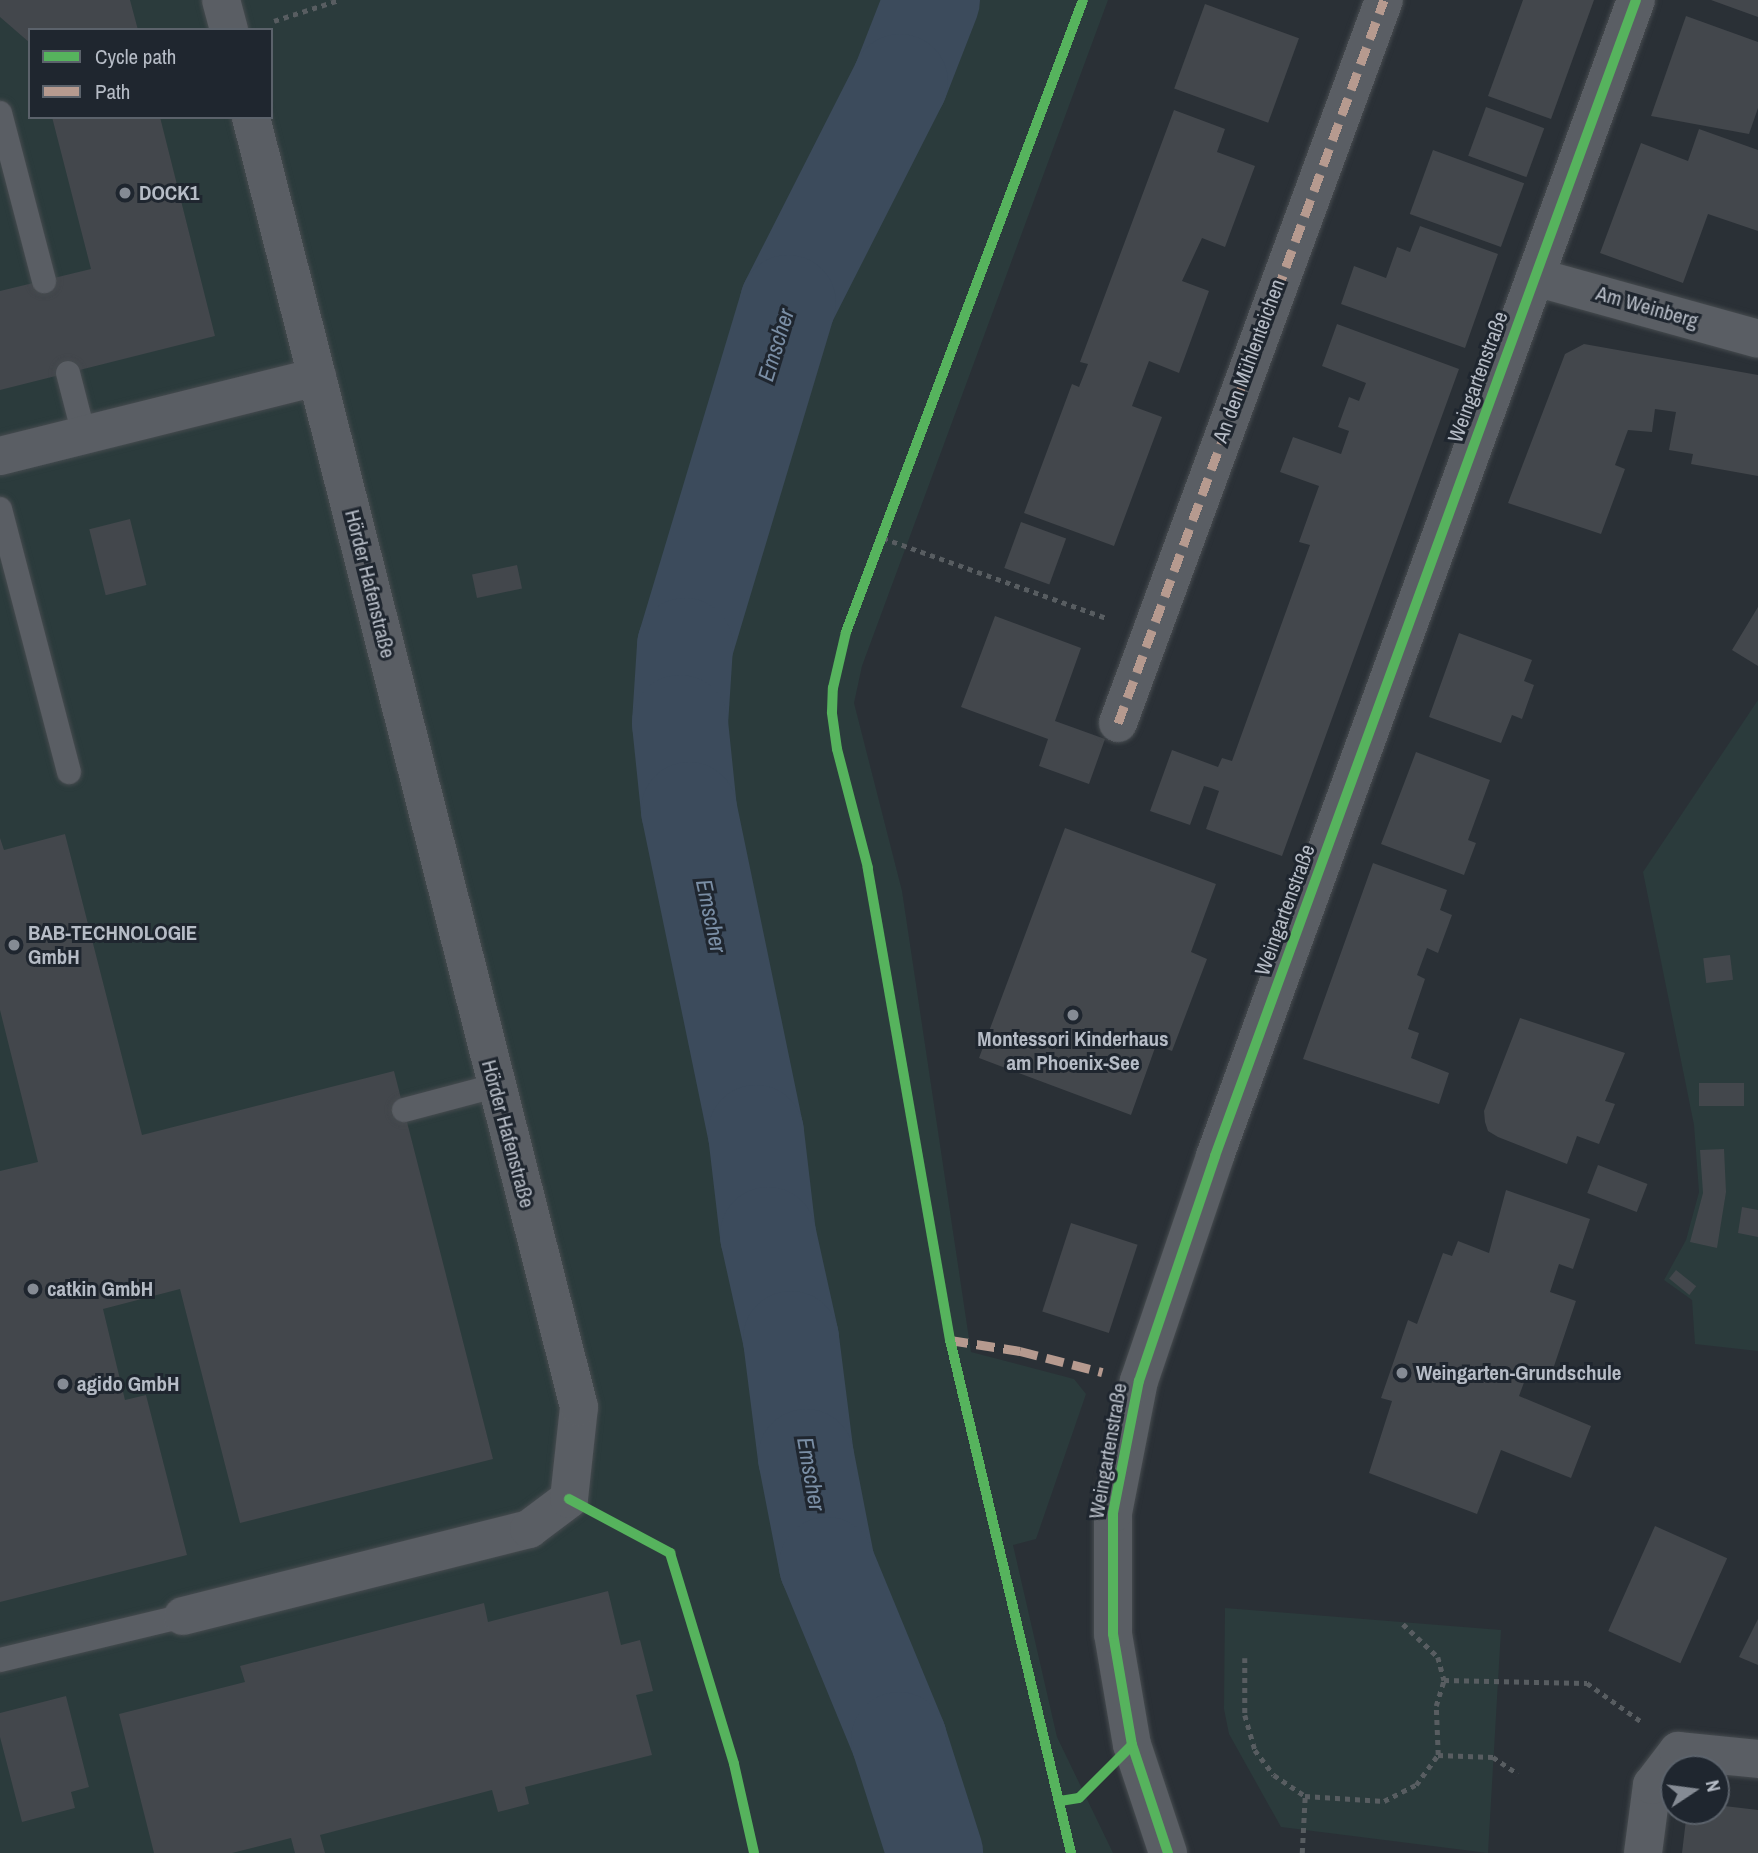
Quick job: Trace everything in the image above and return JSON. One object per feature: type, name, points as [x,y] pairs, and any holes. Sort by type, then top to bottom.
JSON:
[{"type":"street","points":[[221,0],[228,28]]},
{"type":"street","name":"An den Mühlenteichen","points":[[1118,723],[1148,633],[1384,0]]},
{"type":"street","name":"Weingartenstraße","points":[[1168,1853],[1132,1745],[1113,1634],[1113,1513],[1139,1381],[1215,1156],[1636,0]]},
{"type":"street","name":"Hörder Hafenstraße","points":[[183,1616],[529,1529],[569,1499],[579,1407],[495,1086],[252,119]]},
{"type":"street","name":"Am Weinberg","points":[[1535,276],[1758,339]]},
{"type":"street","points":[[0,456],[317,377]]},
{"type":"street","points":[[1643,1853],[1652,1785],[1678,1751],[1758,1759]]},
{"type":"lane","points":[[0,113],[44,281]]},
{"type":"lane","points":[[68,373],[84,435]]},
{"type":"lane","points":[[0,509],[69,772]]},
{"type":"lane","points":[[404,1110],[495,1086]]},
{"type":"lane","points":[[0,1661],[183,1616]]},
{"type":"path","points":[[269,23],[339,0]]},
{"type":"path","points":[[883,538],[1148,633]]},
{"type":"path","points":[[1245,1658],[1245,1715],[1255,1750],[1274,1775],[1305,1796],[1384,1801],[1416,1785],[1438,1755],[1436,1706],[1444,1680],[1438,1657],[1402,1623]]},
{"type":"path","points":[[1444,1680],[1587,1682],[1678,1751]]},
{"type":"path","points":[[1438,1755],[1493,1757],[1518,1774]]},
{"type":"path","points":[[1302,1853],[1305,1796]]},
{"type":"shaded area","points":[[0,0],[1108,0],[862,666],[854,703],[902,891],[971,1352],[1074,1379],[1086,1394],[1036,1539],[1013,1545],[1057,1737],[1113,1853],[0,1853]]},
{"type":"shaded area","points":[[1758,700],[1758,1351],[1695,1344],[1692,1300],[1664,1280],[1686,1240],[1699,1192],[1694,1125],[1643,872]]},
{"type":"shaded area","points":[[1225,1608],[1501,1630],[1488,1853],[1281,1827],[1229,1734],[1224,1709]]},
{"type":"building","points":[[0,0],[130,0],[137,28],[28,28],[28,41],[0,17]]},
{"type":"building","points":[[1523,0],[1594,0],[1551,119],[1488,96]]},
{"type":"building","points":[[1711,0],[1758,0],[1758,17]]},
{"type":"building","points":[[1205,4],[1299,38],[1268,123],[1174,89]]},
{"type":"building","points":[[1686,16],[1758,42],[1758,108],[1749,134],[1651,116]]},
{"type":"building","points":[[1486,107],[1544,128],[1526,177],[1468,156]]},
{"type":"building","points":[[1174,110],[1225,129],[1217,152],[1255,166],[1225,247],[1202,238],[1182,281],[1209,291],[1179,373],[1149,361],[1132,406],[1162,417],[1114,546],[1024,513],[1072,384],[1079,387],[1088,364],[1080,362]]},
{"type":"building","name":"DOCK1","points":[[53,119],[161,119],[215,336],[0,390],[0,291],[91,269]]},
{"type":"building","points":[[1699,129],[1758,150],[1758,231],[1708,214],[1683,283],[1600,253],[1641,143],[1688,161]]},
{"type":"building","points":[[1433,150],[1524,183],[1501,247],[1410,214]]},
{"type":"building","points":[[1420,226],[1498,254],[1465,348],[1341,304],[1354,266],[1386,278],[1397,247],[1410,252]]},
{"type":"building","points":[[1337,324],[1459,369],[1282,856],[1206,829],[1219,791],[1211,788],[1204,786],[1190,825],[1150,811],[1172,750],[1218,767],[1222,758],[1232,761],[1310,545],[1299,542],[1319,486],[1280,472],[1293,437],[1341,454],[1349,431],[1338,427],[1349,397],[1359,401],[1366,383],[1322,366]]},
{"type":"building","points":[[1584,344],[1758,375],[1758,476],[1691,464],[1693,454],[1669,450],[1676,412],[1655,409],[1652,432],[1628,430],[1615,465],[1625,469],[1601,534],[1508,503],[1565,354]]},
{"type":"building","points":[[130,519],[146,585],[106,595],[89,529]]},
{"type":"building","points":[[1021,522],[1066,538],[1049,584],[1004,568]]},
{"type":"building","points":[[517,565],[522,588],[477,598],[472,575]]},
{"type":"building","points":[[1758,607],[1758,666],[1732,650]]},
{"type":"building","points":[[995,616],[1081,648],[1055,721],[1105,739],[1089,784],[1039,766],[1048,739],[961,707]]},
{"type":"building","points":[[1459,633],[1532,660],[1524,681],[1534,685],[1522,719],[1512,715],[1501,743],[1429,717]]},
{"type":"building","points":[[1416,752],[1490,780],[1468,840],[1476,843],[1464,875],[1381,844]]},
{"type":"building","points":[[1065,828],[1216,884],[1191,952],[1207,959],[1172,1051],[1156,1045],[1131,1115],[979,1058]]},
{"type":"building","points":[[65,834],[142,1135],[394,1071],[493,1459],[240,1523],[180,1289],[103,1309],[125,1400],[146,1395],[187,1555],[0,1602],[0,1171],[38,1162],[0,1010],[0,838],[4,850]]},
{"type":"building","points":[[1373,863],[1447,890],[1440,910],[1452,915],[1438,953],[1427,948],[1417,975],[1425,979],[1408,1029],[1419,1033],[1411,1058],[1449,1073],[1439,1104],[1303,1059]]},
{"type":"building","points":[[1730,955],[1733,980],[1706,983],[1703,958]]},
{"type":"building","points":[[1520,1018],[1625,1053],[1605,1101],[1615,1104],[1599,1144],[1577,1136],[1567,1164],[1498,1137],[1488,1131],[1485,1122],[1484,1111]]},
{"type":"building","points":[[1699,1083],[1744,1083],[1744,1106],[1699,1106]]},
{"type":"building","points":[[1724,1149],[1726,1192],[1717,1248],[1690,1242],[1703,1193],[1700,1150]]},
{"type":"building","points":[[1598,1165],[1647,1184],[1637,1212],[1587,1193]]},
{"type":"building","points":[[1506,1190],[1590,1219],[1573,1269],[1559,1264],[1550,1292],[1576,1301],[1550,1378],[1529,1369],[1519,1396],[1591,1426],[1571,1478],[1501,1450],[1477,1514],[1369,1473],[1392,1401],[1381,1398],[1408,1320],[1417,1324],[1443,1253],[1452,1256],[1458,1241],[1489,1253]]},
{"type":"building","points":[[1742,1207],[1758,1210],[1758,1237],[1738,1233]]},
{"type":"building","points":[[1071,1223],[1138,1245],[1109,1333],[1042,1311]]},
{"type":"building","points":[[1676,1270],[1696,1286],[1689,1295],[1669,1279]]},
{"type":"building","points":[[1655,1526],[1727,1558],[1680,1663],[1608,1631]]},
{"type":"building","points":[[608,1591],[621,1645],[640,1640],[653,1691],[636,1695],[652,1755],[525,1787],[529,1804],[498,1812],[492,1790],[320,1835],[325,1853],[295,1853],[291,1838],[232,1853],[154,1853],[119,1714],[245,1682],[240,1666],[484,1603],[488,1622]]},
{"type":"building","points":[[1758,1619],[1758,1665],[1739,1657]]},
{"type":"building","points":[[66,1696],[89,1787],[71,1792],[75,1808],[22,1822],[0,1737],[0,1713]]},
{"type":"building","points":[[1730,1807],[1758,1810],[1758,1853],[1682,1853],[1685,1825],[1730,1825]]},
{"type":"waterway","name":"Emscher","points":[[932,0],[900,82],[788,303],[685,646],[680,723],[689,810],[756,1133],[768,1235],[791,1339],[806,1457],[827,1565],[899,1740],[935,1853]]},
{"type":"marked path","points":[[1118,723],[1384,0]]},
{"type":"marked path","points":[[950,1340],[1020,1351],[1102,1372]]},
{"type":"cycle path","points":[[1071,1853],[950,1340],[868,868],[837,749],[832,712],[833,688],[846,632],[1083,0]]},
{"type":"cycle path","points":[[1168,1853],[1132,1745],[1113,1634],[1113,1513],[1139,1381],[1215,1156],[1636,0]]},
{"type":"cycle path","points":[[569,1499],[670,1553],[734,1764],[754,1853]]},
{"type":"cycle path","points":[[1060,1801],[1079,1798],[1132,1745]]},
{"type":"place","name":"DOCK1","points":[[125,193]]},
{"type":"place","name":"BAB-TECHNOLOGIE GmbH","points":[[14,945]]},
{"type":"place","name":"Montessori Kinderhaus am Phoenix-See","points":[[1073,1015]]},
{"type":"place","name":"catkin GmbH","points":[[33,1289]]},
{"type":"place","name":"Weingarten-Grundschule","points":[[1402,1373]]},
{"type":"place","name":"agido GmbH","points":[[63,1384]]}]
